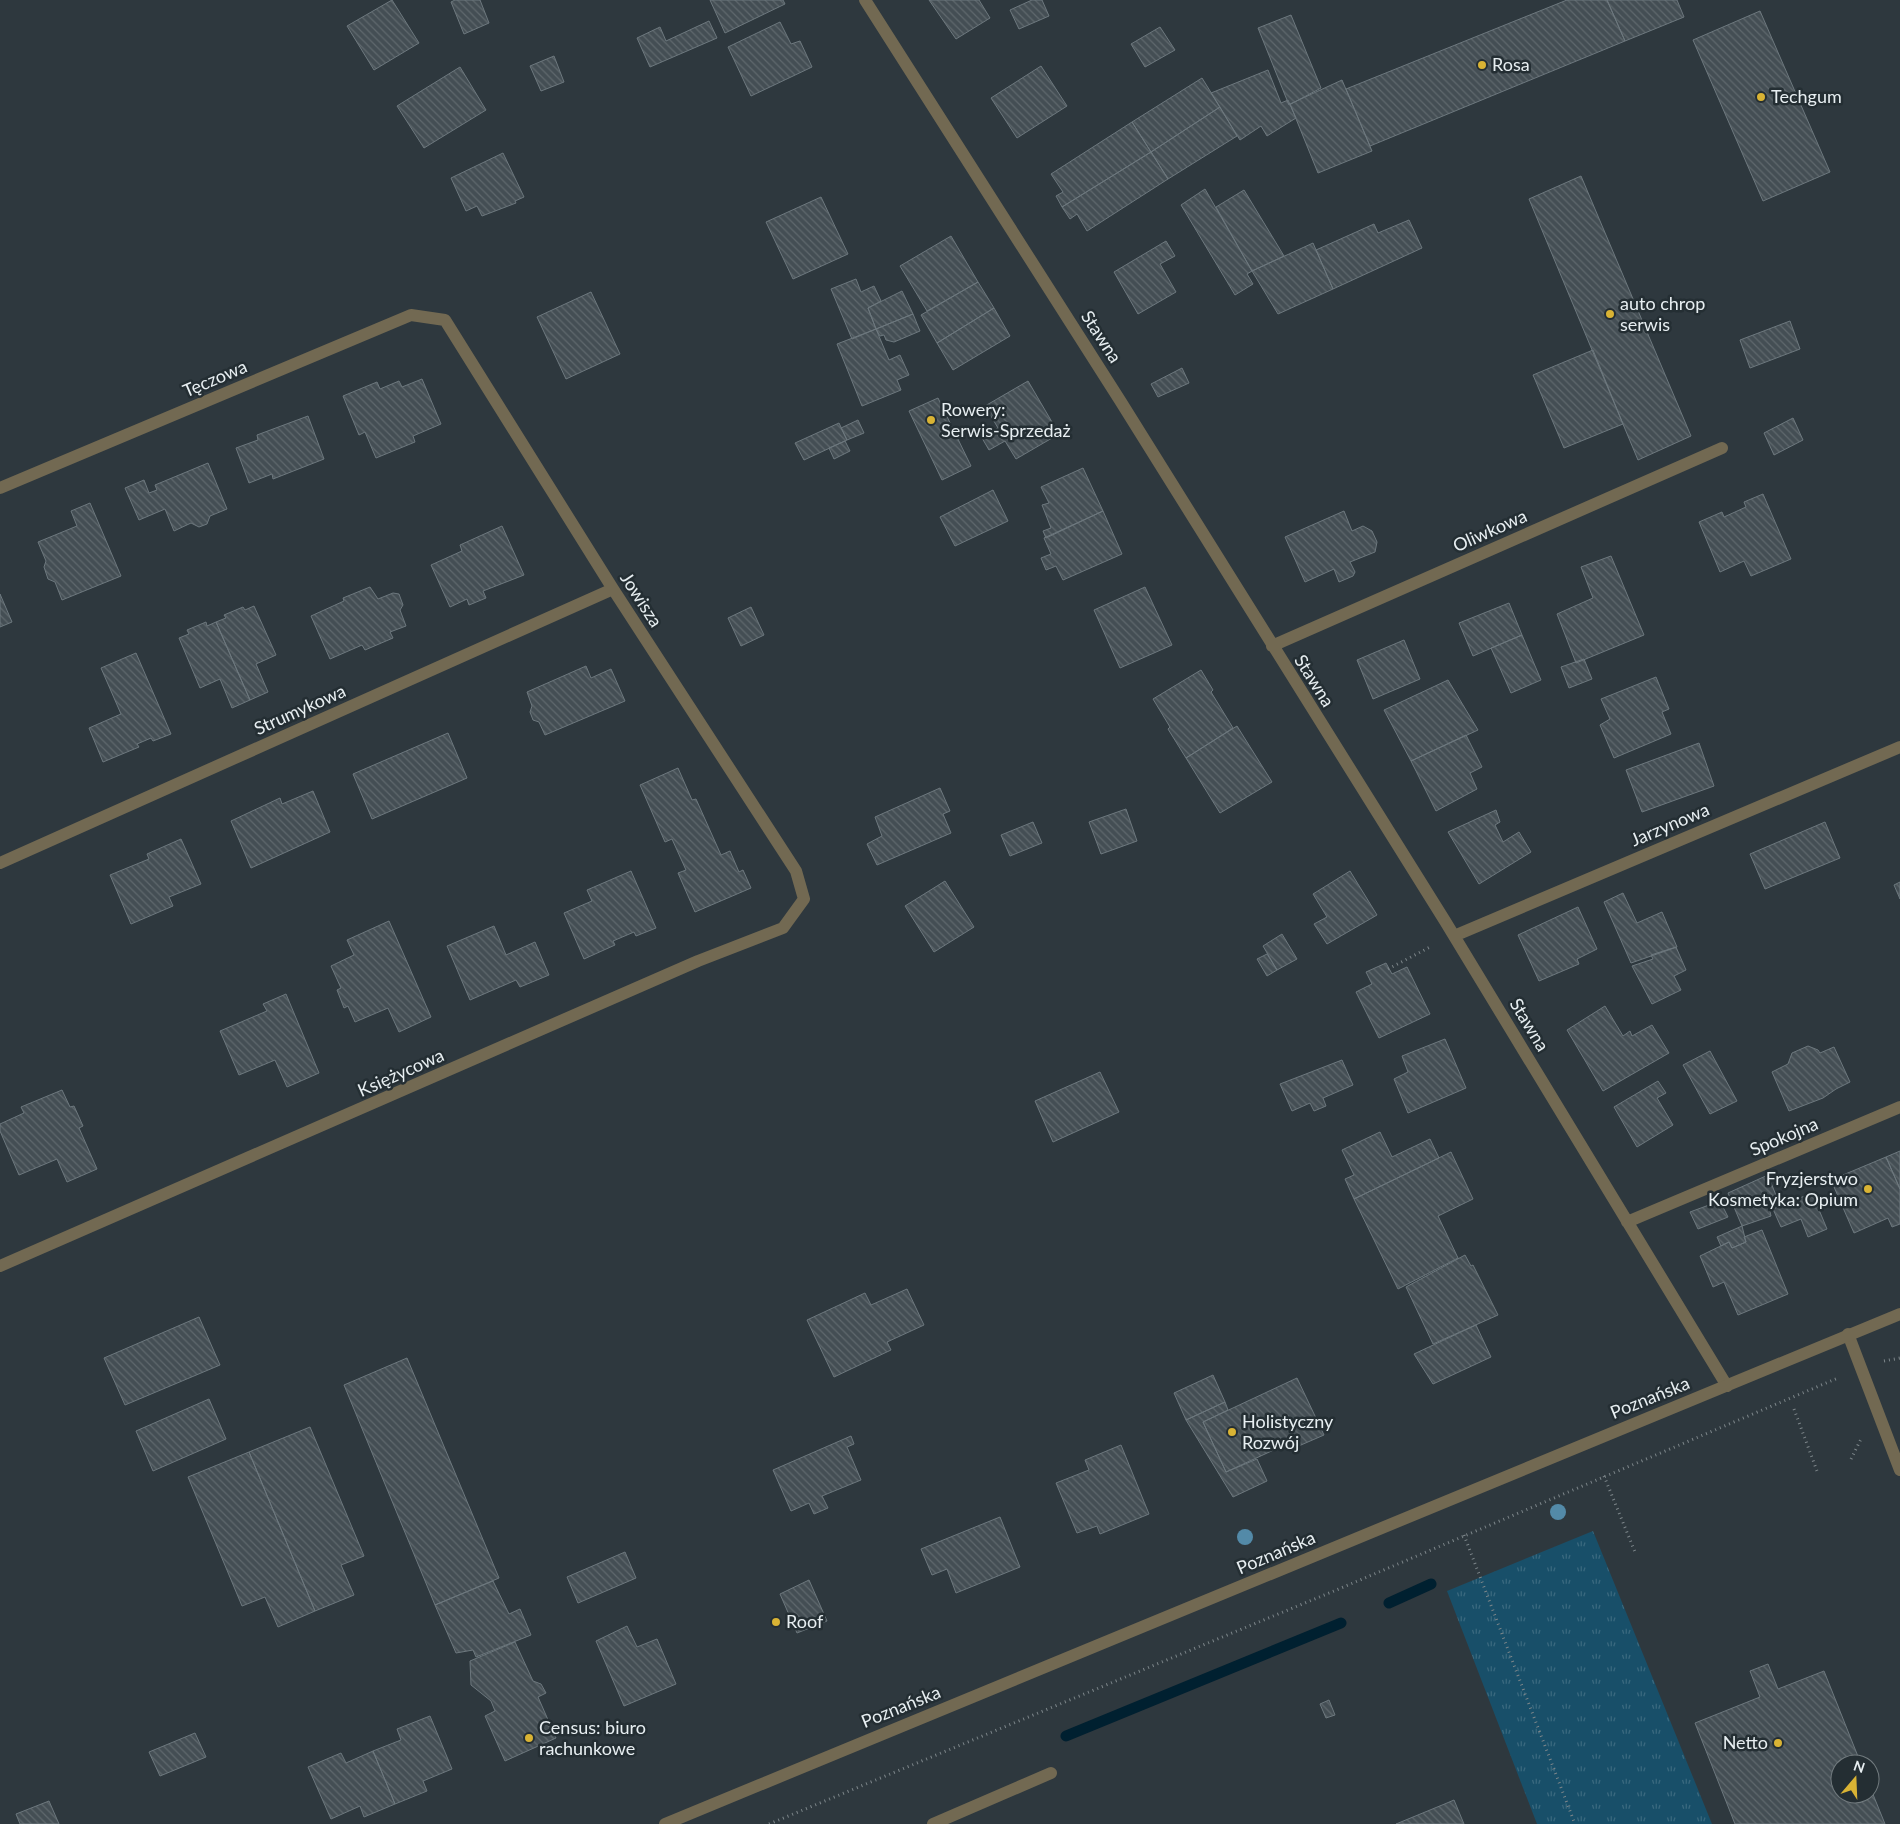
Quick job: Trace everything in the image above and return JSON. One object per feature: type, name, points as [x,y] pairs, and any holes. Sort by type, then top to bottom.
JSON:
[{"type":"street","name":"Stawna","points":[[865,0],[1121,402],[1454,936],[1727,1386]]},
{"type":"street","name":"Tęczowa","points":[[0,488],[411,315],[445,320]]},
{"type":"street","name":"Jowisza","points":[[445,320],[613,589],[796,871],[804,899]]},
{"type":"street","name":"Oliwkowa","points":[[1272,646],[1722,448]]},
{"type":"street","name":"Strumykowa","points":[[0,863],[613,589]]},
{"type":"street","name":"Jarzynowa","points":[[1454,936],[1900,747]]},
{"type":"street","name":"Księżycowa","points":[[0,1266],[698,961],[783,928],[804,899]]},
{"type":"street","name":"Spokojna","points":[[1627,1222],[1900,1107]]},
{"type":"street","name":"Poznańska","points":[[664,1824],[1900,1314]]},
{"type":"street","points":[[1848,1334],[1900,1470]]},
{"type":"street","points":[[933,1824],[1052,1773]]},
{"type":"path","points":[[1388,969],[1433,946]]},
{"type":"path","points":[[1892,1358],[1900,1358]]},
{"type":"path","points":[[769,1824],[1826,1382]]},
{"type":"path","points":[[1794,1409],[1817,1471]]},
{"type":"path","points":[[1851,1459],[1865,1432]]},
{"type":"path","points":[[1604,1476],[1635,1552]]},
{"type":"path","points":[[1464,1535],[1575,1824]]},
{"type":"green space","points":[[1593,1531],[1712,1824],[1537,1824],[1447,1591]]},
{"type":"building","points":[[392,0],[419,43],[374,70],[347,26]]},
{"type":"building","points":[[455,0],[480,0],[489,23],[464,34],[451,2]]},
{"type":"building","points":[[710,0],[783,0],[785,4],[725,33]]},
{"type":"building","points":[[929,0],[979,0],[990,18],[956,39]]},
{"type":"building","points":[[1032,0],[1042,0],[1049,16],[1019,29],[1010,10]]},
{"type":"building","points":[[1567,0],[1607,0],[1625,41],[1370,146],[1346,89]]},
{"type":"building","points":[[1607,0],[1677,0],[1684,17],[1625,41]]},
{"type":"building","points":[[1760,11],[1830,172],[1763,201],[1693,40]]},
{"type":"building","points":[[1291,15],[1321,88],[1289,105],[1258,28]]},
{"type":"building","points":[[709,21],[717,38],[650,67],[637,38],[660,27],[666,41]]},
{"type":"building","points":[[780,22],[791,44],[800,41],[812,67],[751,96],[728,47]]},
{"type":"building","points":[[1160,27],[1175,50],[1145,67],[1131,44]]},
{"type":"building","points":[[554,56],[564,82],[541,91],[530,66]]},
{"type":"building","points":[[1041,66],[1067,106],[1017,138],[991,98]]},
{"type":"building","points":[[460,67],[486,110],[424,148],[397,106]]},
{"type":"building","points":[[1268,70],[1281,103],[1288,100],[1296,118],[1267,136],[1261,126],[1240,140],[1211,93]]},
{"type":"building","points":[[1202,78],[1220,107],[1151,152],[1132,122]]},
{"type":"building","points":[[1342,80],[1372,151],[1318,173],[1290,104]]},
{"type":"building","points":[[1220,107],[1237,136],[1168,179],[1151,152]]},
{"type":"building","points":[[1132,122],[1151,152],[1062,207],[1056,196],[1063,192],[1051,174]]},
{"type":"building","points":[[1151,152],[1168,179],[1087,231],[1077,214],[1070,219],[1062,207]]},
{"type":"building","points":[[503,153],[524,197],[515,201],[516,203],[482,216],[477,206],[466,211],[451,178]]},
{"type":"building","points":[[1581,176],[1691,436],[1638,460],[1529,199]]},
{"type":"building","points":[[1205,189],[1252,271],[1247,274],[1253,284],[1235,295],[1181,205]]},
{"type":"building","points":[[1244,190],[1284,256],[1252,271],[1216,207]]},
{"type":"building","points":[[821,197],[848,254],[793,279],[766,222]]},
{"type":"building","points":[[1409,220],[1422,248],[1333,289],[1316,250],[1374,224],[1378,233]]},
{"type":"building","points":[[951,236],[978,282],[927,311],[900,266]]},
{"type":"building","points":[[1166,241],[1175,256],[1160,264],[1176,292],[1138,314],[1114,272]]},
{"type":"building","points":[[1313,243],[1333,289],[1278,314],[1252,271]]},
{"type":"building","points":[[856,279],[861,292],[874,286],[881,301],[868,308],[876,329],[852,339],[831,289]]},
{"type":"building","points":[[978,282],[994,308],[937,343],[921,315]]},
{"type":"building","points":[[902,291],[913,314],[876,329],[868,308]]},
{"type":"building","points":[[591,292],[620,354],[566,379],[537,317]]},
{"type":"building","points":[[994,308],[1010,336],[953,370],[937,343]]},
{"type":"building","points":[[913,314],[920,331],[894,342],[886,340],[884,335],[880,336],[876,329]]},
{"type":"building","points":[[1790,321],[1800,349],[1750,368],[1740,340]]},
{"type":"building","points":[[876,329],[889,360],[900,355],[909,375],[897,380],[901,390],[862,406],[837,344]]},
{"type":"building","points":[[1593,350],[1623,424],[1564,448],[1533,375]]},
{"type":"building","points":[[1182,368],[1189,383],[1158,397],[1151,384]]},
{"type":"building","points":[[422,379],[441,424],[413,436],[415,442],[376,458],[365,432],[359,435],[343,396],[377,382],[380,389],[399,381],[402,387]]},
{"type":"building","points":[[1028,381],[1059,434],[1016,459],[1005,441],[989,450],[982,438],[998,428],[985,406]]},
{"type":"building","points":[[938,398],[971,466],[942,480],[909,411]]},
{"type":"building","points":[[308,416],[324,459],[273,479],[272,474],[249,483],[236,448],[258,440],[257,435]]},
{"type":"building","points":[[1793,418],[1803,440],[1774,455],[1764,433]]},
{"type":"building","points":[[858,420],[864,433],[847,440],[841,428]]},
{"type":"building","points":[[839,423],[847,440],[804,460],[795,443]]},
{"type":"building","points":[[845,441],[850,451],[834,459],[829,448]]},
{"type":"building","points":[[208,463],[227,509],[210,516],[207,524],[199,527],[191,523],[174,531],[165,509],[139,520],[125,488],[144,480],[149,493],[157,490],[155,485]]},
{"type":"building","points":[[1083,468],[1103,511],[1046,538],[1043,531],[1051,528],[1042,505],[1049,503],[1041,487]]},
{"type":"building","points":[[993,490],[1008,521],[955,546],[940,517]]},
{"type":"building","points":[[1763,494],[1791,559],[1751,576],[1744,561],[1720,572],[1699,522],[1722,512],[1724,517],[1746,507],[1744,502]]},
{"type":"building","points":[[90,503],[121,576],[62,600],[55,582],[48,579],[44,567],[46,561],[38,542],[77,526],[71,511]]},
{"type":"building","points":[[1103,511],[1122,554],[1063,580],[1056,566],[1046,570],[1041,558],[1051,554],[1044,538]]},
{"type":"building","points":[[1344,511],[1352,531],[1363,526],[1372,531],[1377,542],[1375,552],[1350,562],[1355,572],[1353,576],[1339,582],[1334,569],[1305,582],[1285,537]]},
{"type":"building","points":[[502,526],[524,575],[483,591],[486,598],[469,605],[467,599],[450,607],[431,565],[462,551],[460,545]]},
{"type":"building","points":[[1611,556],[1644,635],[1576,663],[1557,614],[1593,598],[1581,567]]},
{"type":"building","points":[[370,587],[378,599],[393,593],[399,594],[403,605],[400,610],[406,626],[390,632],[393,638],[365,650],[362,645],[330,659],[311,616],[344,601],[343,598]]},
{"type":"building","points":[[1145,587],[1172,645],[1120,668],[1094,610]]},
{"type":"building","points":[[0,594],[12,622],[0,627]]},
{"type":"building","points":[[1509,603],[1522,635],[1473,656],[1459,623]]},
{"type":"building","points":[[254,606],[276,655],[256,664],[268,692],[250,700],[216,622],[226,618],[224,615],[243,607],[245,610]]},
{"type":"building","points":[[751,607],[764,635],[741,646],[728,618]]},
{"type":"building","points":[[206,622],[207,626],[216,622],[250,700],[232,708],[220,679],[200,688],[179,638],[189,634],[187,630]]},
{"type":"building","points":[[1522,635],[1541,680],[1511,693],[1491,648]]},
{"type":"building","points":[[1404,640],[1420,679],[1373,699],[1357,660]]},
{"type":"building","points":[[136,653],[171,734],[153,741],[151,738],[137,744],[139,747],[103,762],[89,728],[121,714],[101,668]]},
{"type":"building","points":[[1584,659],[1592,679],[1569,688],[1561,667]]},
{"type":"building","points":[[586,666],[591,678],[611,669],[625,701],[545,735],[539,722],[533,720],[530,712],[532,706],[527,692]]},
{"type":"building","points":[[1201,670],[1213,690],[1211,692],[1233,728],[1186,758],[1168,729],[1170,727],[1153,699]]},
{"type":"building","points":[[1656,677],[1669,709],[1662,712],[1671,734],[1614,758],[1600,725],[1610,719],[1601,699]]},
{"type":"building","points":[[1448,680],[1478,730],[1411,761],[1384,710]]},
{"type":"building","points":[[1237,726],[1272,782],[1220,813],[1186,758]]},
{"type":"building","points":[[448,733],[467,778],[372,819],[353,774]]},
{"type":"building","points":[[1466,735],[1482,767],[1470,773],[1477,789],[1436,811],[1411,761]]},
{"type":"building","points":[[1699,743],[1714,786],[1642,812],[1626,770]]},
{"type":"building","points":[[678,768],[692,800],[696,799],[721,855],[730,851],[739,872],[743,870],[751,888],[695,912],[678,873],[686,870],[672,839],[665,842],[640,785]]},
{"type":"building","points":[[940,788],[950,811],[943,814],[951,833],[877,865],[867,844],[882,836],[875,817]]},
{"type":"building","points":[[313,791],[330,832],[251,868],[231,821],[280,798],[282,804]]},
{"type":"building","points":[[1126,809],[1137,841],[1101,854],[1089,822]]},
{"type":"building","points":[[1496,810],[1500,822],[1495,825],[1503,842],[1519,832],[1531,852],[1479,884],[1448,832]]},
{"type":"building","points":[[1033,822],[1042,843],[1010,856],[1001,835]]},
{"type":"building","points":[[1825,822],[1840,858],[1765,889],[1750,854]]},
{"type":"building","points":[[181,839],[201,884],[169,897],[173,906],[131,924],[110,875],[149,859],[147,854]]},
{"type":"building","points":[[631,871],[656,928],[636,936],[634,932],[613,941],[615,945],[584,959],[564,913],[592,901],[587,890]]},
{"type":"building","points":[[1350,871],[1377,915],[1327,944],[1314,924],[1327,917],[1313,894]]},
{"type":"building","points":[[945,881],[974,927],[934,952],[905,906]]},
{"type":"building","points":[[1900,882],[1900,899],[1894,885]]},
{"type":"building","points":[[1623,893],[1637,923],[1662,912],[1677,947],[1631,963],[1604,902]]},
{"type":"building","points":[[1578,907],[1597,949],[1577,959],[1579,964],[1539,981],[1518,935]]},
{"type":"building","points":[[389,921],[431,1017],[399,1032],[388,1008],[355,1022],[348,1006],[344,1008],[337,990],[341,988],[331,966],[354,955],[347,940]]},
{"type":"building","points":[[494,926],[506,955],[535,942],[549,975],[520,987],[516,980],[470,1000],[447,946]]},
{"type":"building","points":[[1282,934],[1297,959],[1277,970],[1263,946]]},
{"type":"building","points":[[1676,947],[1686,970],[1674,976],[1681,990],[1652,1004],[1632,966],[1653,959],[1651,955]]},
{"type":"building","points":[[1267,954],[1277,970],[1267,976],[1257,959]]},
{"type":"building","points":[[1386,963],[1392,974],[1407,967],[1430,1014],[1379,1038],[1356,992],[1372,984],[1366,972]]},
{"type":"building","points":[[286,994],[319,1073],[287,1087],[275,1060],[239,1075],[220,1031],[267,1011],[263,1004]]},
{"type":"building","points":[[1605,1006],[1623,1036],[1630,1031],[1632,1036],[1652,1025],[1669,1053],[1603,1091],[1567,1030]]},
{"type":"building","points":[[1445,1039],[1466,1088],[1408,1113],[1394,1079],[1408,1072],[1402,1056]]},
{"type":"building","points":[[1808,1046],[1818,1050],[1820,1053],[1834,1047],[1850,1082],[1823,1098],[1789,1111],[1772,1072],[1788,1064],[1792,1053]]},
{"type":"building","points":[[1710,1051],[1737,1101],[1710,1114],[1683,1065]]},
{"type":"building","points":[[1342,1060],[1353,1085],[1323,1098],[1326,1106],[1314,1111],[1310,1103],[1292,1111],[1280,1084]]},
{"type":"building","points":[[1100,1072],[1119,1112],[1053,1142],[1035,1101]]},
{"type":"building","points":[[1658,1081],[1666,1093],[1657,1098],[1673,1125],[1637,1147],[1614,1107]]},
{"type":"building","points":[[62,1090],[70,1107],[74,1106],[83,1126],[79,1128],[97,1169],[67,1182],[57,1159],[19,1175],[0,1131],[0,1124],[24,1113],[21,1107]]},
{"type":"building","points":[[1380,1132],[1392,1157],[1430,1139],[1439,1158],[1354,1199],[1345,1179],[1354,1175],[1342,1150]]},
{"type":"building","points":[[1900,1151],[1900,1189],[1886,1157]]},
{"type":"building","points":[[1451,1152],[1473,1199],[1438,1216],[1458,1258],[1398,1289],[1354,1199]]},
{"type":"building","points":[[1886,1157],[1900,1189],[1900,1224],[1892,1227],[1888,1218],[1854,1233],[1831,1180]]},
{"type":"building","points":[[1768,1175],[1777,1198],[1768,1203],[1771,1216],[1742,1226],[1728,1193]]},
{"type":"building","points":[[1812,1193],[1827,1229],[1808,1237],[1801,1219],[1781,1227],[1773,1209]]},
{"type":"building","points":[[1720,1201],[1728,1217],[1698,1229],[1690,1212]]},
{"type":"building","points":[[1742,1226],[1746,1242],[1732,1248],[1729,1242],[1721,1246],[1717,1237]]},
{"type":"building","points":[[1762,1230],[1788,1294],[1738,1315],[1724,1282],[1713,1287],[1700,1256],[1729,1242],[1732,1248],[1746,1242],[1744,1237]]},
{"type":"building","points":[[1465,1255],[1471,1266],[1473,1265],[1498,1315],[1433,1344],[1406,1287]]},
{"type":"building","points":[[907,1289],[924,1325],[887,1342],[891,1350],[834,1377],[807,1320],[865,1293],[871,1305]]},
{"type":"building","points":[[199,1317],[220,1365],[125,1405],[104,1358]]},
{"type":"building","points":[[1476,1325],[1491,1357],[1433,1384],[1414,1354]]},
{"type":"building","points":[[407,1358],[499,1578],[435,1605],[344,1385]]},
{"type":"building","points":[[1213,1375],[1225,1402],[1186,1420],[1174,1393]]},
{"type":"building","points":[[1297,1378],[1324,1435],[1294,1448],[1291,1442],[1226,1472],[1203,1422]]},
{"type":"building","points":[[209,1399],[226,1439],[153,1471],[136,1431]]},
{"type":"building","points":[[1225,1402],[1228,1410],[1203,1422],[1226,1472],[1257,1459],[1267,1481],[1233,1497],[1186,1420]]},
{"type":"building","points":[[310,1427],[364,1556],[341,1565],[354,1595],[315,1611],[249,1452]]},
{"type":"building","points":[[851,1436],[854,1444],[847,1447],[861,1480],[822,1496],[828,1508],[814,1514],[809,1503],[791,1511],[773,1470]]},
{"type":"building","points":[[1121,1445],[1149,1514],[1100,1534],[1097,1526],[1077,1533],[1056,1483],[1089,1470],[1085,1460]]},
{"type":"building","points":[[249,1452],[315,1611],[278,1627],[265,1597],[242,1606],[188,1477]]},
{"type":"building","points":[[1000,1517],[1020,1567],[956,1593],[947,1569],[932,1575],[921,1549]]},
{"type":"building","points":[[625,1552],[636,1578],[578,1603],[567,1577]]},
{"type":"building","points":[[809,1580],[827,1621],[797,1633],[780,1594]]},
{"type":"building","points":[[493,1581],[509,1614],[520,1609],[531,1635],[476,1657],[473,1650],[456,1653],[435,1605]]},
{"type":"building","points":[[627,1626],[637,1647],[657,1639],[676,1684],[624,1706],[596,1641]]},
{"type":"building","points":[[515,1642],[533,1681],[541,1684],[546,1693],[538,1697],[556,1738],[505,1761],[485,1716],[495,1711],[491,1701],[471,1685],[470,1661]]},
{"type":"building","name":"Netto","points":[[1768,1664],[1778,1689],[1824,1671],[1857,1754],[1830,1754],[1830,1804],[1877,1804],[1885,1824],[1735,1824],[1695,1723],[1760,1697],[1750,1671]]},
{"type":"building","points":[[1329,1700],[1335,1715],[1326,1718],[1320,1704]]},
{"type":"building","points":[[430,1716],[452,1769],[423,1781],[427,1791],[395,1804],[373,1751],[401,1740],[397,1729]]},
{"type":"building","points":[[195,1733],[206,1757],[160,1776],[149,1752]]},
{"type":"building","points":[[373,1751],[395,1804],[364,1817],[360,1806],[331,1819],[308,1767],[341,1753],[346,1763]]},
{"type":"building","points":[[1454,1800],[1464,1824],[1396,1824],[1447,1803]]},
{"type":"building","points":[[49,1801],[59,1824],[20,1824],[16,1814]]},
{"type":"waterway","points":[[1389,1603],[1431,1584]]},
{"type":"waterway","points":[[1066,1736],[1341,1623]]},
{"type":"place","name":"Rosa","points":[[1482,65]]},
{"type":"place","name":"Techgum","points":[[1761,97]]},
{"type":"place","name":"auto chrop serwis","points":[[1610,314]]},
{"type":"place","name":"Rowery: Serwis-Sprzedaż","points":[[931,420]]},
{"type":"place","name":"Fryzjerstwo Kosmetyka: Opium","points":[[1868,1189]]},
{"type":"place","name":"Holistyczny Rozwój","points":[[1232,1432]]},
{"type":"place","name":"Roof","points":[[776,1622]]},
{"type":"place","name":"Census: biuro rachunkowe","points":[[529,1738]]},
{"type":"place","name":"Netto","points":[[1778,1743]]}]
